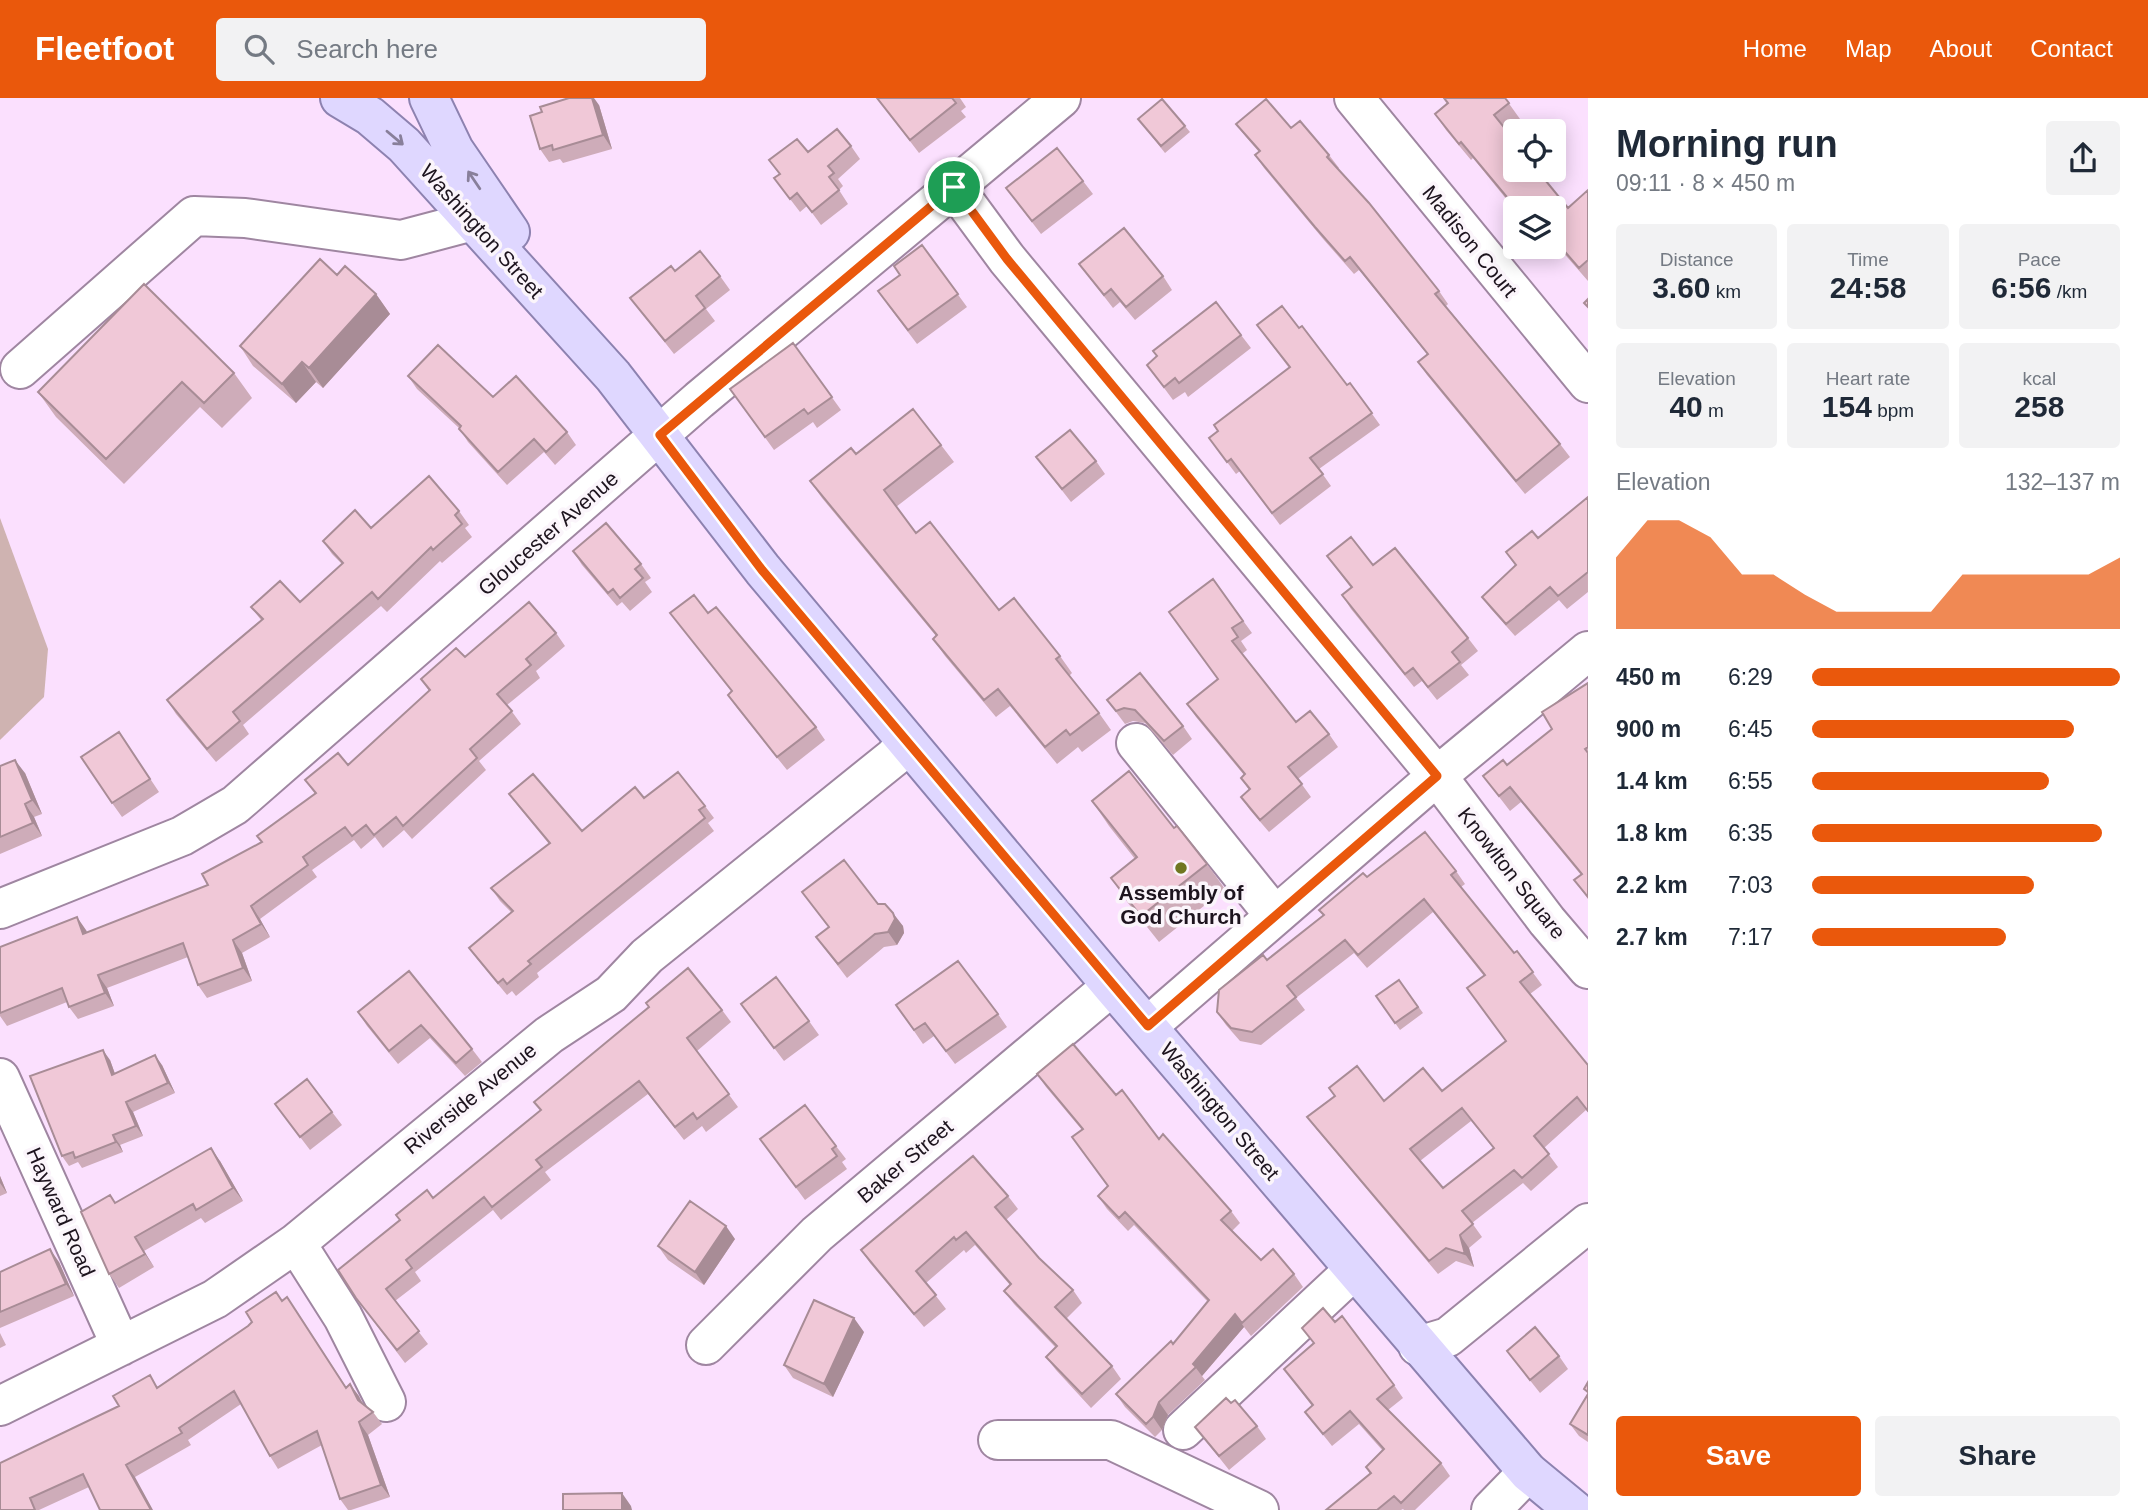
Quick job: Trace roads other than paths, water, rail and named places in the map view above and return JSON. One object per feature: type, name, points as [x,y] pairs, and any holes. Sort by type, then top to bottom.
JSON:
[{"type":"main road","name":"Washington Street","points":[[340,98],[370,116],[404,145],[613,376]]},
{"type":"main road","name":"Washington Street","points":[[429,98],[454,150],[613,376],[762,570],[1419,1346],[1528,1472],[1574,1510]]},
{"type":"street","name":"Gloucester Avenue","points":[[0,909],[182,836],[235,805],[660,435],[1061,98]]},
{"type":"street","name":"Madison Court","points":[[1353,98],[1588,383]]},
{"type":"street","name":"Knowlton Square","points":[[954,187],[1007,259],[1437,776],[1547,921],[1588,969]]},
{"type":"street","points":[[20,369],[194,216],[245,218],[401,240],[473,221]]},
{"type":"street","points":[[1148,1026],[1437,776],[1588,651]]},
{"type":"street","name":"Riverside Avenue","points":[[0,1406],[215,1299],[296,1243],[549,1035],[611,993],[647,956],[894,757],[907,742]]},
{"type":"street","points":[[1136,743],[1275,916]]},
{"type":"street","name":"Baker Street","points":[[706,1345],[817,1234],[1112,986]]},
{"type":"street","name":"Hayward Road","points":[[0,1078],[121,1346]]},
{"type":"street","points":[[1419,1346],[1448,1337],[1588,1223]]},
{"type":"street","points":[[296,1243],[343,1317],[386,1402]]},
{"type":"street","points":[[1183,1430],[1354,1270]]},
{"type":"street","points":[[998,1440],[1111,1440],[1259,1510]]},
{"type":"street","points":[[1491,1510],[1528,1472]]},
{"type":"place","name":"Assembly of God Church","points":[[1181,868]]}]
